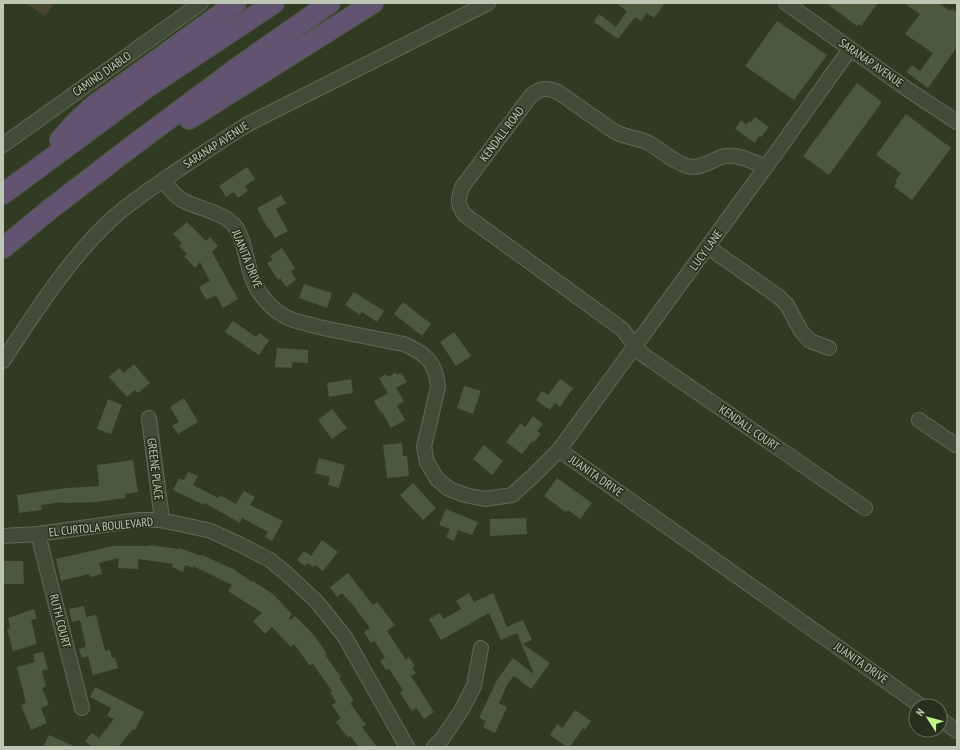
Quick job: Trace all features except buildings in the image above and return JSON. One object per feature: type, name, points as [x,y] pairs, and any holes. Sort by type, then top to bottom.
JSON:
[{"type":"highway","points":[[33,172],[75,123],[96,104],[236,3]]},
{"type":"highway","points":[[149,86],[181,54],[252,3]]},
{"type":"highway","points":[[3,194],[149,86],[274,3]]},
{"type":"highway","points":[[3,248],[48,210],[241,65],[330,3]]},
{"type":"highway","points":[[85,182],[176,127],[373,3]]},
{"type":"street","name":"CAMINO DIABLO","points":[[3,145],[201,3]]},
{"type":"street","name":"SARANAP AVENUE","points":[[3,361],[70,264],[113,217],[135,199],[248,124],[488,3]]},
{"type":"street","name":"SARANAP AVENUE","points":[[786,3],[907,89],[957,122]]},
{"type":"street","name":"LUCY LANE","points":[[559,450],[708,247],[850,49]]},
{"type":"street","name":"KENDALL ROAD","points":[[636,345],[622,328],[465,215],[460,209],[459,203],[462,187],[530,97],[535,92],[550,88],[615,132],[623,136],[645,141],[679,163],[687,166],[696,167],[724,156],[735,156],[766,167]]},
{"type":"street","name":"JUANITA DRIVE","points":[[162,181],[182,200],[227,219],[234,225],[240,234],[252,279],[269,305],[277,311],[288,318],[324,328],[404,344],[416,350],[428,360],[434,367],[438,387],[424,447],[427,462],[437,479],[449,489],[465,495],[485,499],[512,495],[534,476],[559,450],[910,698]]},
{"type":"street","points":[[708,247],[779,297],[787,305],[801,331],[810,341],[829,348]]},
{"type":"street","name":"KENDALL COURT","points":[[636,345],[642,354],[865,508]]},
{"type":"street","name":"GREENE PLACE","points":[[149,418],[161,512],[160,520]]},
{"type":"street","points":[[919,420],[957,446]]},
{"type":"street","name":"EL CURTOLA BOULEVARD","points":[[3,536],[38,534],[139,520],[160,520],[211,531],[270,560],[317,602],[345,637],[406,747]]},
{"type":"street","name":"RUTH COURT","points":[[38,534],[82,708]]},
{"type":"street","points":[[434,747],[461,711],[474,686],[481,648]]},
{"type":"street","points":[[948,725],[957,731]]},
{"type":"shaded area","points":[[26,3],[54,3],[45,16]]}]
